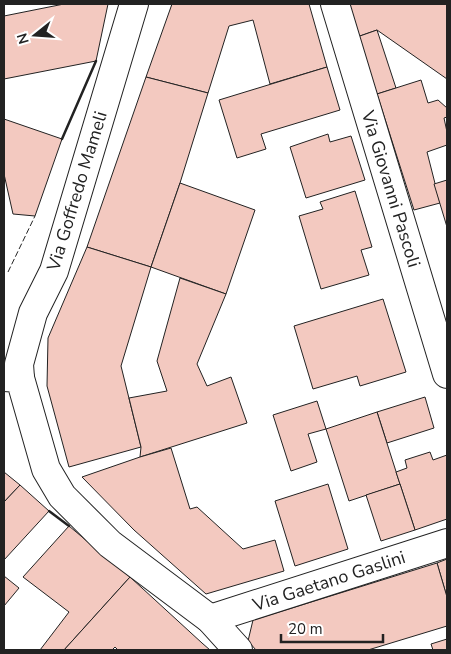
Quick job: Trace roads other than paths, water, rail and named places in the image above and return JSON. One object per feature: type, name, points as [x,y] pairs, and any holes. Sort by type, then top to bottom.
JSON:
[{"type":"street","name":"Via Goffredo Mameli","points":[[12,378],[19,364],[33,313],[54,271],[134,4]]},
{"type":"street","name":"Via Giovanni Pascoli","points":[[335,4],[447,374]]},
{"type":"street","points":[[12,378],[46,469],[62,496],[110,544],[210,619],[238,650]]},
{"type":"street","name":"Via Gaetano Gaslini","points":[[210,619],[447,543]]}]
